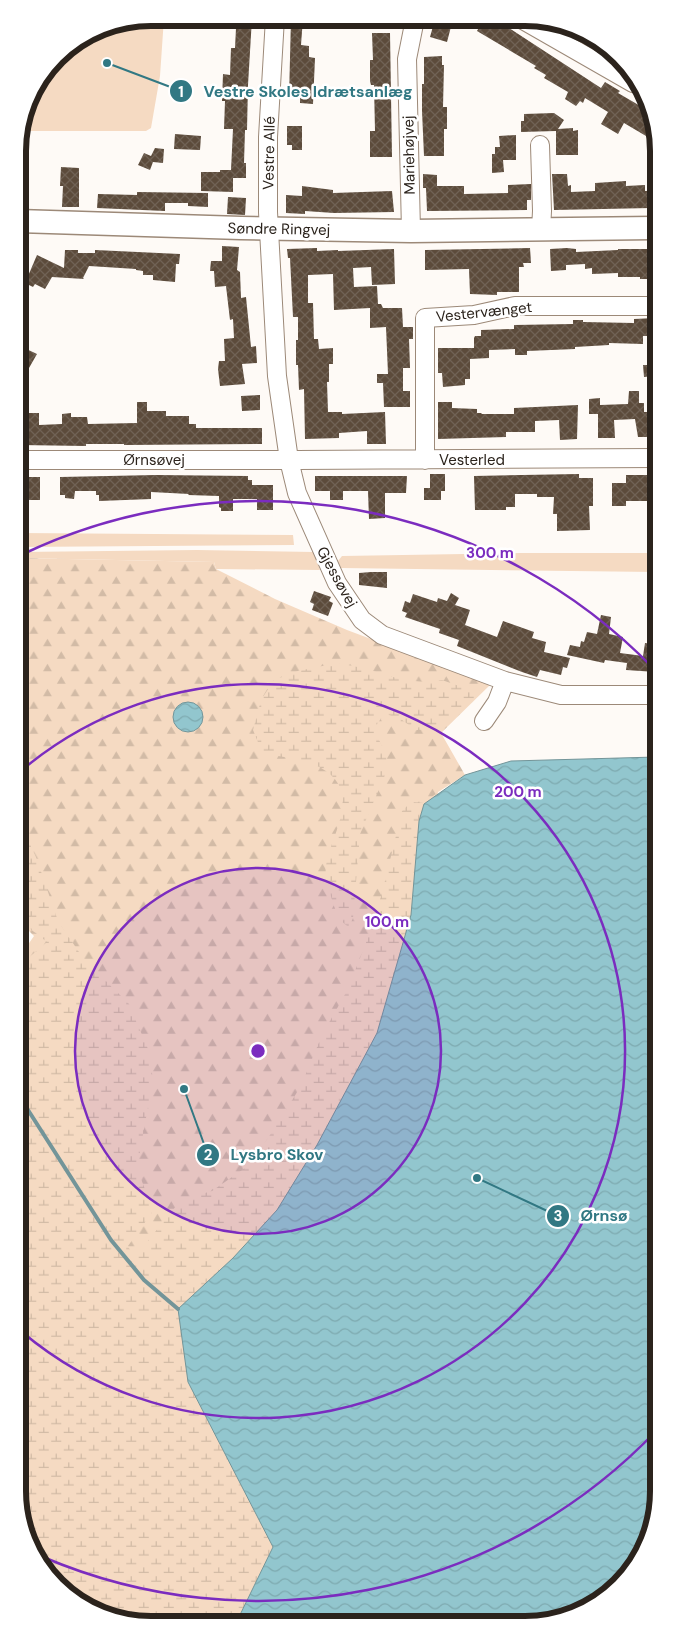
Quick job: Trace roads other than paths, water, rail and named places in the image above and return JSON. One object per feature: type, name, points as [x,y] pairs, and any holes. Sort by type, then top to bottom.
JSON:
[{"type":"main road","name":"Søndre Ringvej","points":[[27,221],[268,229],[410,231],[650,228]]},
{"type":"street","name":"Mariehøjvej","points":[[410,231],[407,59],[413,26]]},
{"type":"street","name":"Vestre Allé","points":[[268,229],[268,137],[274,27]]},
{"type":"street","points":[[536,27],[627,80]]},
{"type":"street","points":[[540,145],[541,230]]},
{"type":"street","name":"Gjessøvej","points":[[268,229],[277,376],[289,460],[297,492],[317,541],[338,584],[362,620],[382,635],[505,681],[560,695],[650,695]]},
{"type":"street","name":"Vestervænget","points":[[424,460],[425,318],[474,315],[515,306],[650,306]]},
{"type":"street","name":"Vesterled","points":[[289,460],[650,458]]},
{"type":"street","name":"Ørnsøvej","points":[[27,460],[289,460]]},
{"type":"street","points":[[484,722],[497,702],[505,681]]},
{"type":"water","points":[[188,702],[199,706],[203,717],[199,728],[188,732],[177,728],[173,717],[177,706]]},
{"type":"water","points":[[650,757],[649,1499],[643,1531],[629,1560],[607,1585],[587,1599],[557,1612],[525,1616],[239,1616],[273,1547],[188,1382],[178,1309],[233,1258],[277,1210],[317,1145],[377,1033],[411,915],[419,821],[424,804],[465,775],[511,761]]},
{"type":"waterway","points":[[26,1107],[111,1240],[144,1280],[178,1309]]},
{"type":"place","name":"Vestre Skoles Idrætsanlæg","points":[[107,63]]},
{"type":"place","name":"Lysbro Skov","points":[[184,1089]]},
{"type":"place","name":"Ørnsø","points":[[477,1178]]}]
